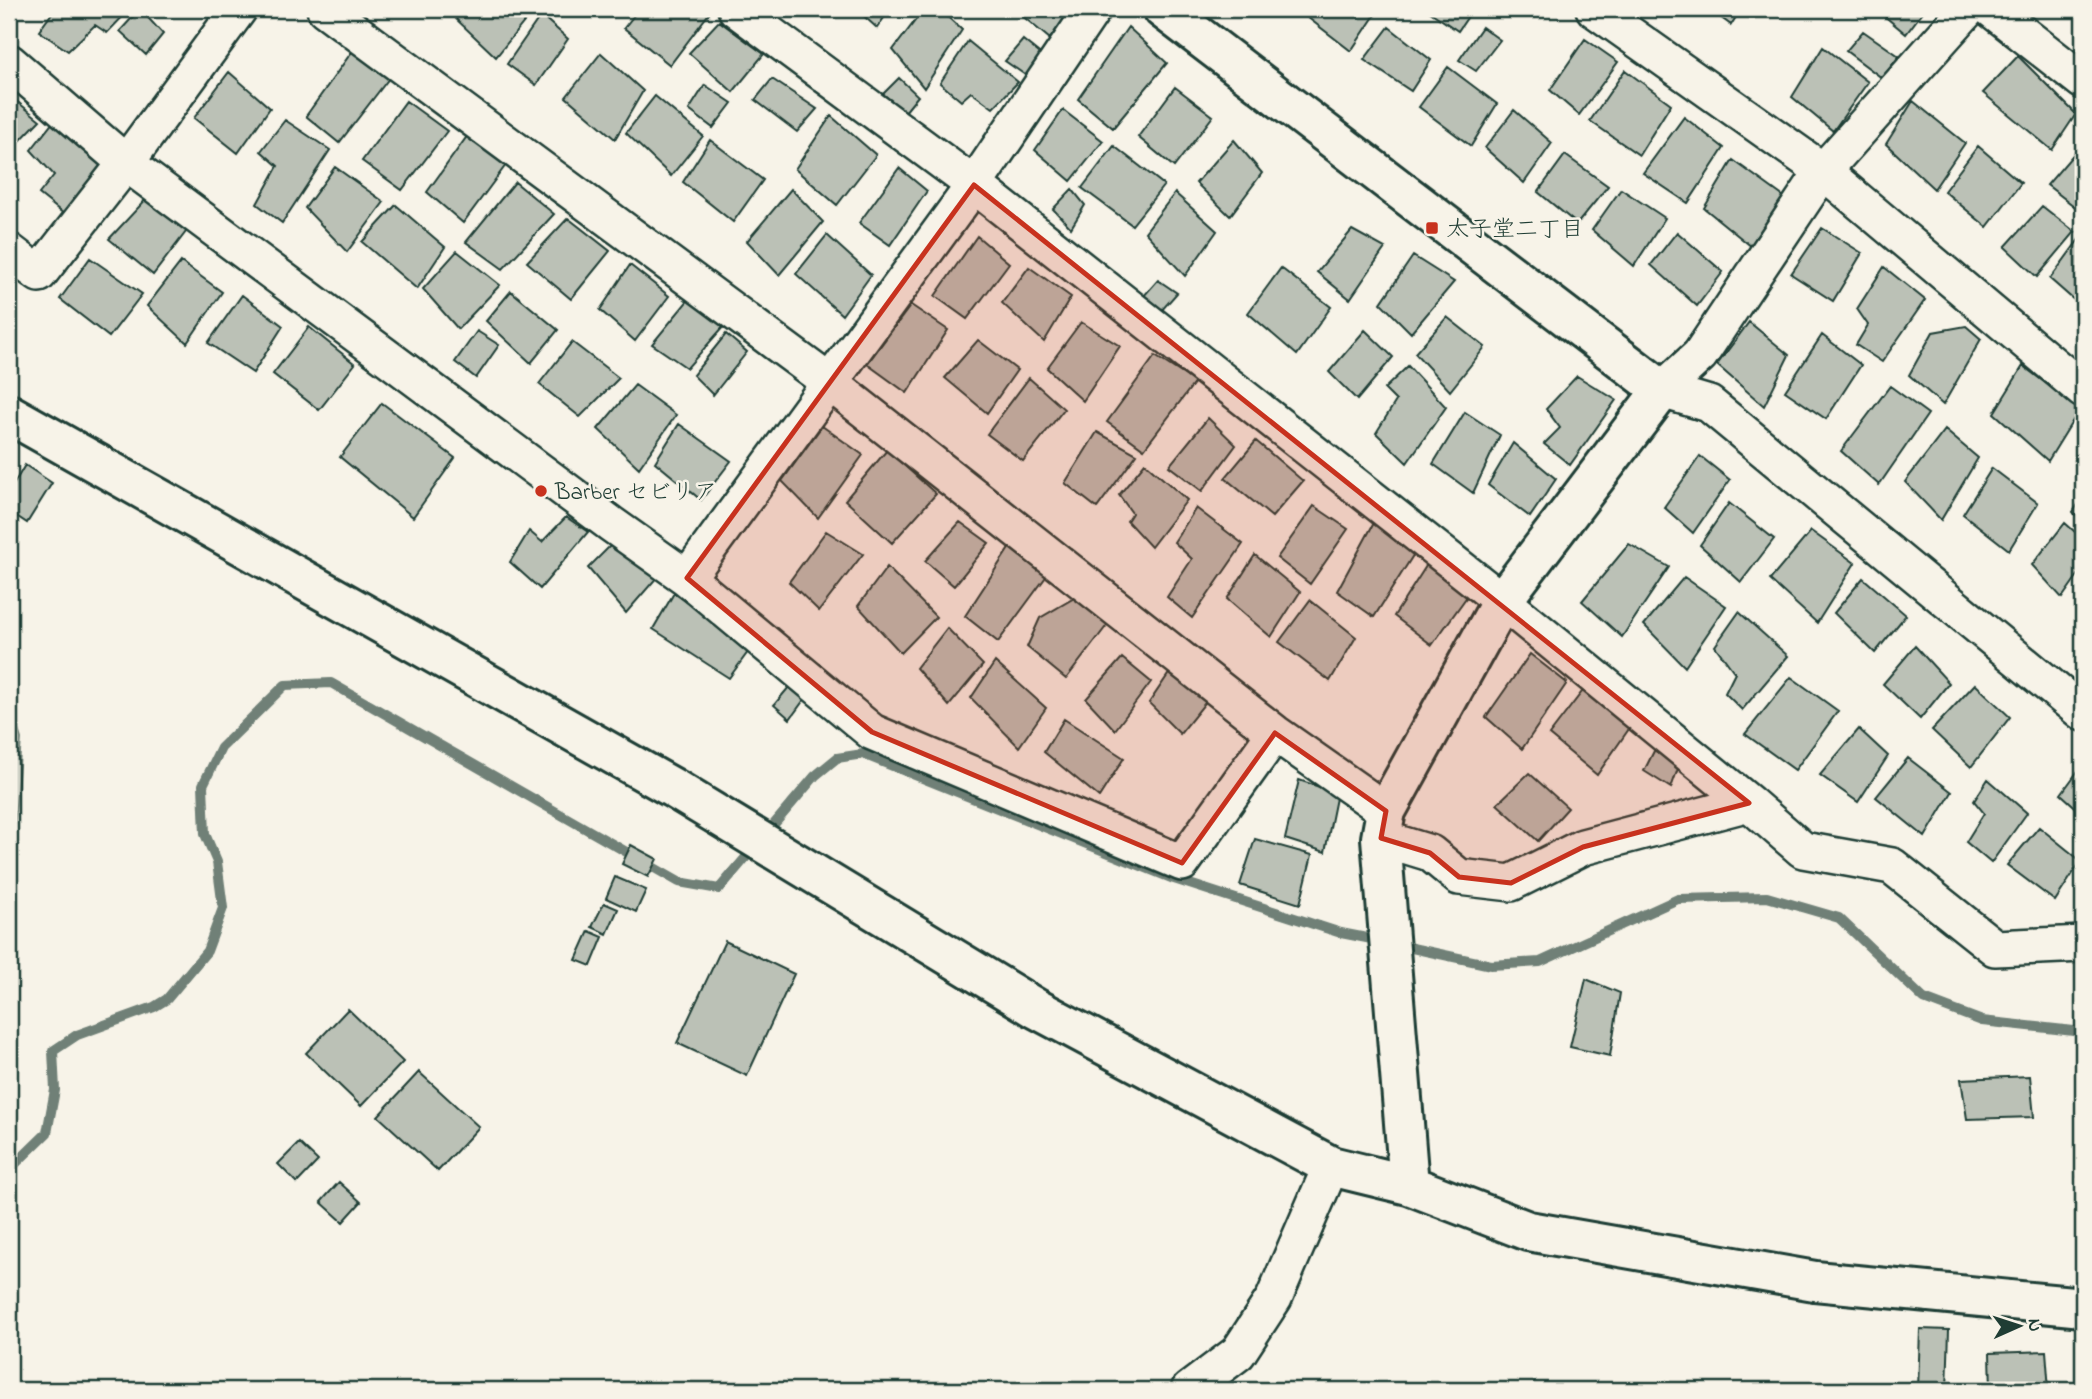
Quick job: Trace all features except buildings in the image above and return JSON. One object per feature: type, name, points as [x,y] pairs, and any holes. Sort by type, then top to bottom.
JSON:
[{"type":"street","points":[[9,251],[39,274],[127,163],[239,9]]},
{"type":"street","points":[[326,9],[829,382],[1275,733],[1383,824],[1430,853],[1460,877],[1511,883],[1583,847],[1749,803]]},
{"type":"street","points":[[736,9],[974,185],[1502,601],[1803,850],[1892,866],[1995,948],[2083,944]]},
{"type":"street","points":[[687,578],[974,185],[1093,9]]},
{"type":"street","points":[[1163,9],[1662,390],[1709,404],[2083,713]]},
{"type":"street","points":[[1594,9],[1823,171],[2083,390]]},
{"type":"street","points":[[1409,1185],[1383,824],[1502,601],[1662,390],[1700,355],[1823,171],[1968,9]]},
{"type":"street","points":[[1991,9],[2083,81]]},
{"type":"street","points":[[9,62],[127,163],[687,578],[872,732],[1182,863],[1275,733]]},
{"type":"street","points":[[9,414],[673,788],[1037,1009],[1331,1166],[1409,1185],[1528,1231],[1815,1281],[2083,1307]]},
{"type":"street","points":[[1189,1390],[1238,1353],[1274,1298],[1331,1166]]},
{"type":"highlighted area","points":[[974,185],[1749,803],[1583,847],[1511,883],[1459,877],[1430,853],[1381,838],[1386,811],[1275,733],[1182,863],[872,732],[687,578]]},
{"type":"shaded area","points":[[9,703],[21,739],[9,938]]},
{"type":"waterway","points":[[9,1170],[47,1133],[55,1090],[53,1051],[77,1035],[154,1007],[167,999],[207,951],[223,908],[217,862],[205,834],[203,785],[221,748],[285,685],[331,683],[679,882],[719,889],[815,776],[837,758],[863,754],[1174,879],[1341,933],[1382,941]]},
{"type":"waterway","points":[[1398,945],[1491,965],[1540,962],[1678,899],[1767,897],[1839,918],[1924,999],[1982,1021],[2083,1032]]},
{"type":"place","name":"太子堂二丁目","points":[[1432,228]]},
{"type":"place","name":"Barber セビリア","points":[[541,491]]}]
